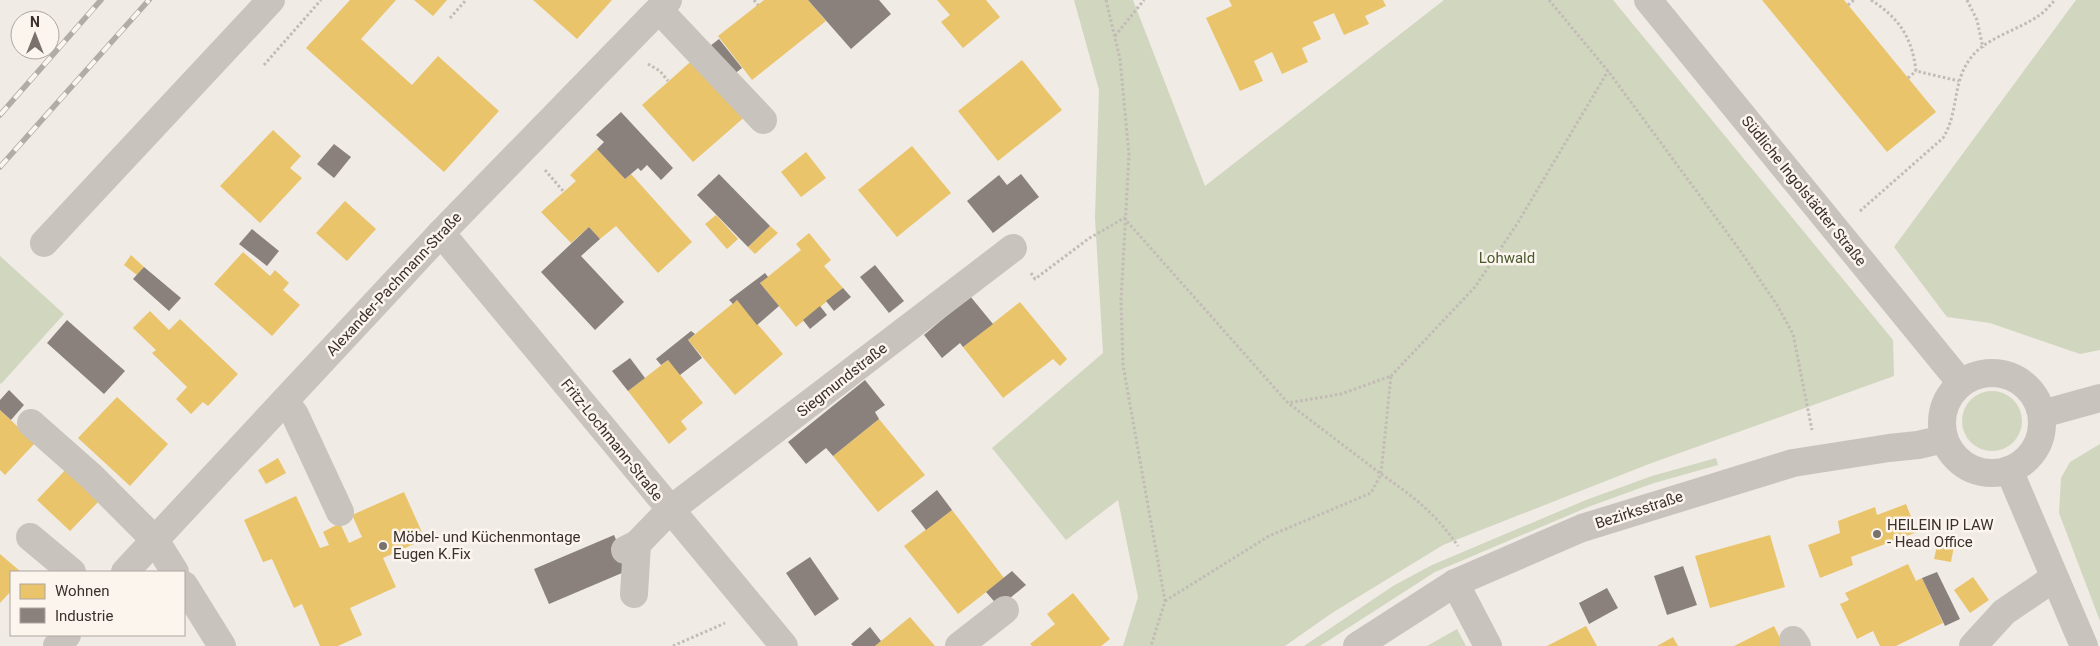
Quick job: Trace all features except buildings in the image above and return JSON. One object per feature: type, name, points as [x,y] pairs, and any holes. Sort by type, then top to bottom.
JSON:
[{"type":"street","points":[[44,243],[271,0]]},
{"type":"street","name":"Südliche Ingolstädter Straße","points":[[1648,0],[1961,383]]},
{"type":"street","points":[[663,5],[763,120]]},
{"type":"street","name":"Alexander-Pachmann-Straße","points":[[126,571],[441,233],[663,5]]},
{"type":"street","name":"Fritz-Lochmann-Straße","points":[[441,233],[784,646]]},
{"type":"street","name":"Siegmundstraße","points":[[634,594],[631,547],[670,510],[1012,248]]},
{"type":"street","points":[[1994,372],[2011,376],[2026,384],[2036,398],[2042,414],[2039,442],[2032,454],[2022,464],[1993,474],[1978,472],[1963,464],[1951,454],[1944,440],[1941,424],[1943,408],[1950,394],[1961,383],[1976,374],[1994,372]]},
{"type":"street","points":[[2042,414],[2100,398]]},
{"type":"street","points":[[285,401],[295,415],[340,512]]},
{"type":"street","points":[[31,423],[91,476],[155,540],[174,571]]},
{"type":"street","name":"Bezirksstraße","points":[[1357,646],[1455,583],[1582,528],[1793,463],[1889,448],[1918,446],[1944,440]]},
{"type":"street","points":[[2009,470],[2084,646]]},
{"type":"street","points":[[30,537],[71,571]]},
{"type":"street","points":[[1973,646],[2004,612],[2054,578]]},
{"type":"street","points":[[1455,583],[1488,646]]},
{"type":"street","points":[[185,587],[222,646]]},
{"type":"street","points":[[959,646],[1005,610]]},
{"type":"street","points":[[57,646],[66,636]]},
{"type":"path","points":[[264,65],[321,0]]},
{"type":"path","points":[[450,18],[466,0]]},
{"type":"path","points":[[754,0],[758,5]]},
{"type":"path","points":[[1106,0],[1120,59],[1129,155],[1124,218],[1121,300],[1123,365],[1166,602],[1151,646]]},
{"type":"path","points":[[1114,36],[1144,0]]},
{"type":"path","points":[[1550,0],[1608,71],[1739,249],[1777,305],[1793,334],[1812,432]]},
{"type":"path","points":[[1848,5],[1854,0]]},
{"type":"path","points":[[1871,0],[1891,13],[1902,29],[1914,53],[1916,71]]},
{"type":"path","points":[[1967,0],[1977,20],[1983,48]]},
{"type":"path","points":[[1837,231],[1943,138],[1951,125],[1959,81],[1970,58],[1994,39],[2039,16],[2055,0]]},
{"type":"path","points":[[646,62],[660,71],[668,81]]},
{"type":"path","points":[[1288,403],[1341,394],[1391,376],[1475,287],[1517,224],[1608,71]]},
{"type":"path","points":[[1916,71],[1959,81]]},
{"type":"path","points":[[1908,78],[1916,71]]},
{"type":"path","points":[[542,166],[564,192]]},
{"type":"path","points":[[1012,248],[1035,279],[1088,239],[1124,218]]},
{"type":"path","points":[[1124,218],[1288,403],[1381,474],[1417,498],[1444,526],[1458,546]]},
{"type":"path","points":[[1166,602],[1269,536],[1371,493],[1381,474],[1391,376]]},
{"type":"path","points":[[673,646],[753,610]]},
{"type":"green space","name":"Lohwald","points":[[1074,0],[1133,0],[1205,186],[1444,0],[1613,0],[1893,340],[1894,376],[1649,464],[1443,545],[1332,613],[1285,646],[1123,646],[1138,597],[1118,500],[1066,540],[992,448],[1103,353],[1095,218],[1099,90]]},
{"type":"green space","points":[[2076,0],[2100,0],[2100,350],[2080,354],[1990,323],[1947,317],[1894,247]]},
{"type":"green space","points":[[0,256],[64,314],[1,384],[0,383]]},
{"type":"green space","points":[[1986,391],[1998,391],[2014,399],[2020,409],[2022,421],[2020,433],[2014,443],[1998,451],[1986,451],[1970,443],[1962,427],[1962,415],[1970,399]]},
{"type":"green space","points":[[2100,444],[2100,621],[2059,513],[2061,478],[2070,462]]},
{"type":"green space","points":[[1716,458],[1718,465],[1654,483],[1588,507],[1435,572],[1320,646],[1304,646],[1393,586],[1432,565],[1586,500],[1652,476]]},
{"type":"green space","points":[[1457,629],[1466,646],[1427,646]]},
{"type":"railway","points":[[0,115],[101,0]]},
{"type":"railway","points":[[0,167],[149,0]]},
{"type":"place","name":"HEILEIN IP LAW - Head Office","points":[[1877,534]]},
{"type":"place","name":"Möbel- und Küchenmontage Eugen K.Fix","points":[[383,546]]}]
